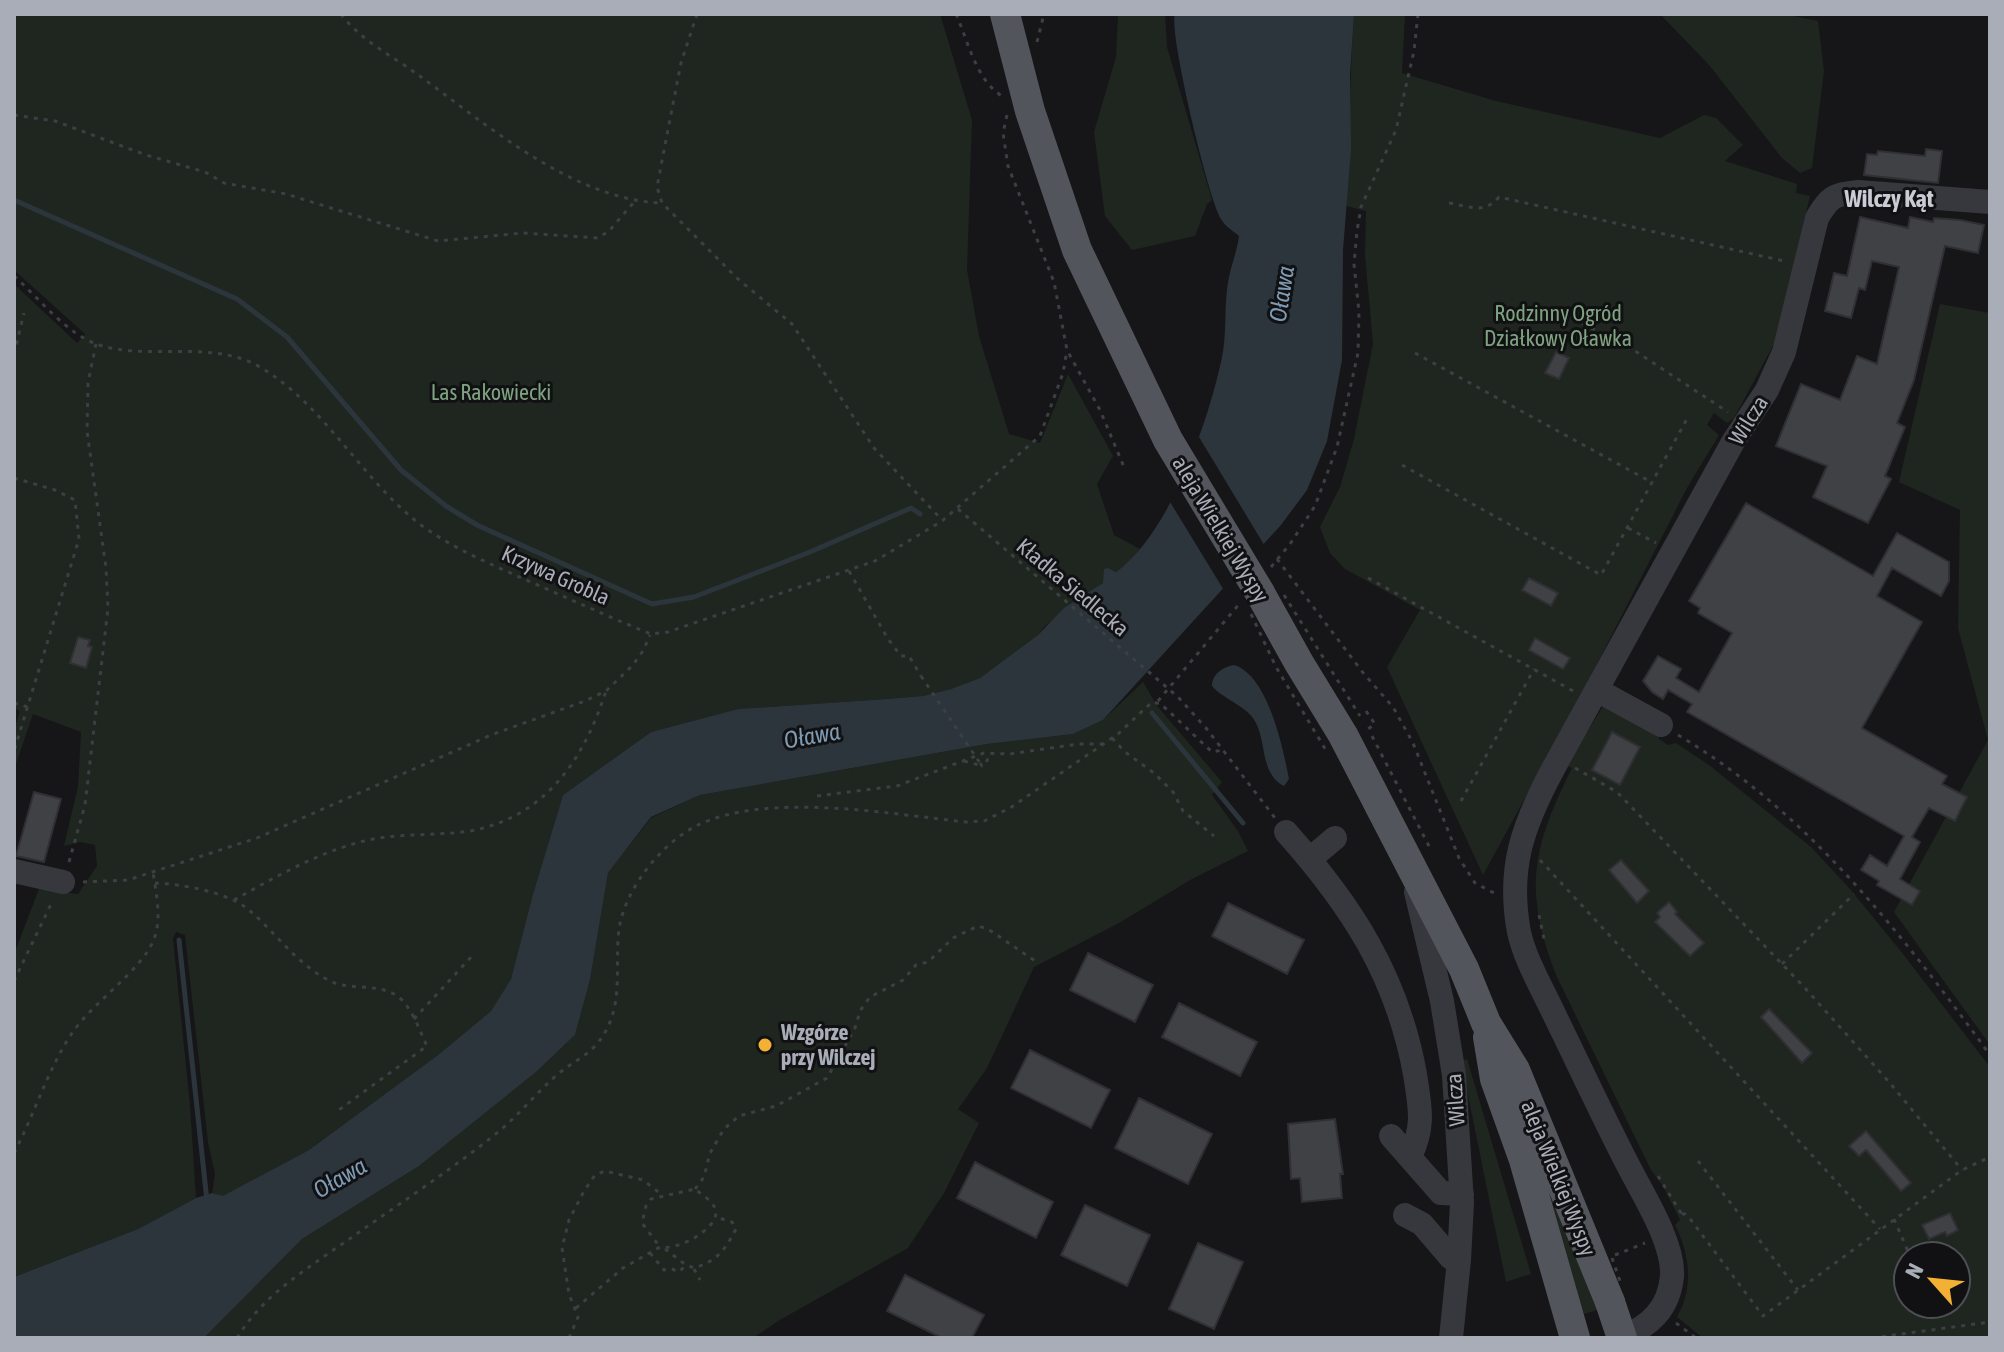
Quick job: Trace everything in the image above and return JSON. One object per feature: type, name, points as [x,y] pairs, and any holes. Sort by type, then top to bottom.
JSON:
[{"type":"main road","name":"aleja Wielkiej Wyspy","points":[[1005,14],[1030,111],[1077,250],[1168,440],[1357,726],[1411,866],[1464,969],[1486,1023],[1515,1070],[1622,1338]]},
{"type":"main road","name":"aleja Wielkiej Wyspy","points":[[1486,1023],[1495,1079],[1524,1160],[1572,1327]]},
{"type":"street","name":"Wilcza","points":[[1660,1312],[1672,1272],[1659,1226],[1610,1131],[1520,936],[1526,907],[1515,867],[1519,846],[1535,803],[1560,766],[1589,693],[1767,390],[1784,352],[1817,218],[1828,200],[1841,194],[1858,192],[1990,202]]},
{"type":"street","points":[[1589,693],[1661,725]]},
{"type":"street","points":[[1286,832],[1341,896],[1385,974],[1406,1034],[1422,1118],[1420,1134],[1410,1157]]},
{"type":"street","points":[[1310,859],[1335,838]]},
{"type":"street","name":"Wilcza","points":[[1411,866],[1438,978],[1454,1075],[1462,1194],[1451,1338]]},
{"type":"street","points":[[14,871],[63,882]]},
{"type":"street","points":[[1391,1136],[1441,1193],[1462,1194]]},
{"type":"street","points":[[1405,1215],[1422,1224],[1451,1258],[1459,1260]]},
{"type":"street","points":[[1622,1338],[1640,1330],[1660,1312]]},
{"type":"path","points":[[341,14],[368,39],[559,173],[635,201],[662,203]]},
{"type":"path","points":[[697,14],[681,63],[657,187],[662,203],[738,279],[792,324],[874,448],[942,521]]},
{"type":"path","points":[[956,14],[986,80],[1004,98]]},
{"type":"path","points":[[1290,544],[1322,491],[1337,447],[1358,353],[1359,312],[1354,264],[1361,207],[1396,130],[1414,51],[1418,14]]},
{"type":"path","points":[[14,115],[55,121],[146,155],[205,172],[224,183],[286,194],[438,241],[523,233],[598,238],[609,231],[635,201]]},
{"type":"path","points":[[63,882],[128,880],[257,838],[491,735],[606,691],[632,666],[651,634],[668,632],[875,561],[960,511],[1040,436],[1063,373],[1067,350],[1054,282],[1008,166],[1003,133]]},
{"type":"path","points":[[1449,203],[1484,209],[1499,197],[1805,266]]},
{"type":"path","name":"Krzywa Grobla","points":[[14,276],[63,322],[96,344],[130,350],[218,354],[256,365],[307,404],[384,491],[434,535],[474,557],[651,634]]},
{"type":"path","points":[[1494,308],[1578,321],[1632,349],[1745,423]]},
{"type":"path","points":[[14,354],[24,313]]},
{"type":"path","points":[[14,981],[43,915],[63,882],[85,805],[108,608],[106,568],[87,431],[88,383],[96,344]]},
{"type":"path","points":[[1067,350],[1100,410],[1124,467]]},
{"type":"path","points":[[1415,353],[1653,483]]},
{"type":"path","points":[[1402,465],[1601,575],[1688,417]]},
{"type":"path","points":[[14,478],[75,500],[79,539],[14,751]]},
{"type":"path","name":"Kładka Siedlecka","points":[[960,511],[1190,709],[1286,832]]},
{"type":"path","points":[[1628,528],[1673,551]]},
{"type":"path","points":[[1277,559],[1364,674],[1393,707],[1413,743],[1459,858],[1475,883],[1526,907],[1544,940]]},
{"type":"path","points":[[1265,566],[1273,578]]},
{"type":"path","points":[[849,571],[888,639],[901,656],[909,656],[981,765]]},
{"type":"path","points":[[1368,578],[1534,669],[1589,693]]},
{"type":"path","points":[[1280,590],[1357,726],[1375,724],[1366,711]]},
{"type":"path","points":[[237,1338],[247,1322],[286,1284],[498,1132],[560,1073],[595,1046],[614,1016],[622,915],[657,855],[685,832],[699,824],[737,813],[796,807],[984,821],[1031,795],[1112,738],[1152,702],[1157,702],[1231,615]]},
{"type":"path","points":[[1461,801],[1534,669]]},
{"type":"path","points":[[234,900],[288,870],[373,839],[472,831],[533,806],[571,768],[590,736],[606,691]]},
{"type":"path","points":[[1157,702],[1212,752],[1223,750]]},
{"type":"path","points":[[14,703],[28,707]]},
{"type":"path","points":[[1661,725],[1720,760],[1807,833],[1892,926],[1990,1055]]},
{"type":"path","points":[[1112,738],[1125,752],[1154,773],[1173,792],[1183,811],[1214,836]]},
{"type":"path","points":[[817,796],[897,786],[989,754],[1103,744]]},
{"type":"path","points":[[964,761],[986,764],[989,754]]},
{"type":"path","points":[[1560,766],[1617,792],[1782,964],[1889,1082],[1962,1170]]},
{"type":"path","points":[[1538,873],[1538,859],[1880,1229]]},
{"type":"path","points":[[14,1153],[70,1037],[102,997],[151,947],[157,929],[153,872]]},
{"type":"path","points":[[155,883],[179,884],[234,900],[248,909],[273,936],[314,971],[343,987],[394,994],[414,1019],[427,1046],[336,1112]]},
{"type":"path","points":[[1782,964],[1854,894]]},
{"type":"path","points":[[700,1280],[694,1268],[663,1248],[642,1223],[642,1217],[651,1199],[695,1189],[704,1177],[710,1153],[724,1129],[739,1116],[776,1106],[827,1078],[870,997],[903,980],[916,965],[928,962],[953,938],[978,926],[988,929],[1035,961]]},
{"type":"path","points":[[414,1019],[473,955]]},
{"type":"path","points":[[1653,1168],[1680,1216],[1685,1214],[1691,1220],[1763,1316],[1962,1170],[1990,1157]]},
{"type":"path","points":[[1698,1161],[1798,1290]]},
{"type":"path","points":[[569,1338],[578,1317],[569,1294],[562,1248],[569,1220],[595,1175],[605,1171],[643,1180],[663,1195]]},
{"type":"path","points":[[576,1308],[623,1268],[650,1253],[692,1240],[706,1229],[715,1217],[713,1204],[695,1189]]},
{"type":"path","points":[[694,1268],[718,1257],[736,1229],[732,1222],[715,1217]]},
{"type":"path","points":[[1894,1219],[1903,1240]]},
{"type":"path","points":[[1620,1253],[1645,1243]]},
{"type":"path","points":[[650,1253],[664,1270],[679,1272],[686,1265]]},
{"type":"path","points":[[1660,1312],[1696,1338]]},
{"type":"path","points":[[1872,1338],[1990,1322]]},
{"type":"green space","name":"Las Rakowiecki","points":[[14,14],[940,14],[972,120],[967,270],[979,336],[1009,434],[1040,443],[1068,374],[1113,456],[1097,484],[1114,535],[1140,549],[1132,560],[1116,572],[1108,568],[1103,583],[980,678],[951,689],[923,696],[738,709],[651,732],[563,795],[511,979],[491,1011],[438,1055],[309,1150],[223,1197],[212,1193],[215,1174],[208,1142],[185,935],[176,932],[173,939],[196,1198],[138,1229],[14,1277],[14,954],[39,889],[78,894],[97,866],[95,845],[80,842],[64,846],[78,786],[81,732],[33,714],[14,770],[14,731],[20,711],[14,708],[14,284],[77,343],[85,334],[14,270]]},
{"type":"green space","points":[[1118,14],[1165,14],[1167,47],[1212,200],[1207,204],[1195,236],[1132,250],[1105,216],[1094,132],[1116,57]]},
{"type":"green space","name":"Rodzinny Ogród Działkowy Oławka","points":[[1354,14],[1405,14],[1402,73],[1496,101],[1660,138],[1704,115],[1716,118],[1743,145],[1725,161],[1797,184],[1796,193],[1810,196],[1776,340],[1734,418],[1727,423],[1714,413],[1707,425],[1719,435],[1687,488],[1579,699],[1483,875],[1387,667],[1420,610],[1345,569],[1330,553],[1320,527],[1340,487],[1354,439],[1373,344],[1365,255],[1366,211],[1346,206]]},
{"type":"green space","points":[[1660,14],[1783,14],[1818,21],[1824,71],[1812,168],[1800,173],[1782,158],[1710,66]]},
{"type":"green space","points":[[1940,304],[1990,313],[1990,1045],[1894,912],[1988,740],[1958,628],[1960,510],[1899,482]]},
{"type":"green space","points":[[1143,682],[1158,707],[1222,782],[1212,795],[1238,831],[1248,851],[1034,967],[987,1068],[958,1109],[979,1123],[944,1193],[908,1248],[753,1338],[204,1338],[302,1239],[419,1166],[536,1072],[575,1035],[590,980],[608,873],[651,818],[700,795],[987,744],[1073,734],[1103,720]]},
{"type":"green space","points":[[1604,705],[1658,733],[1659,739],[1668,745],[1676,743],[1709,765],[1811,847],[1903,954],[1990,1067],[1990,1338],[1703,1338],[1677,1317],[1688,1283],[1687,1259],[1675,1225],[1680,1220],[1651,1170],[1556,975],[1539,918],[1536,893],[1541,846],[1558,796],[1572,768],[1566,765]]},
{"type":"green space","points":[[1496,1052],[1597,1310],[1584,1314]]},
{"type":"green space","points":[[1467,1059],[1531,1274],[1506,1282],[1461,1061]]},
{"type":"water","name":"Oława","points":[[1175,14],[1354,14],[1350,75],[1351,149],[1343,250],[1342,360],[1327,441],[1307,490],[1281,525],[1103,720],[1073,734],[987,744],[700,795],[651,817],[608,873],[590,980],[575,1035],[536,1072],[419,1166],[302,1239],[204,1338],[14,1338],[14,1277],[138,1229],[196,1198],[212,1193],[223,1196],[309,1150],[438,1055],[491,1011],[511,979],[563,795],[651,732],[738,709],[923,696],[951,689],[980,678],[1038,635],[1064,608],[1103,583],[1104,569],[1116,572],[1135,555],[1169,505],[1206,416],[1223,351],[1227,288],[1239,236],[1221,219],[1208,182],[1183,82],[1174,27]]},
{"type":"water","points":[[1234,665],[1246,671],[1265,697],[1283,750],[1289,779],[1284,786],[1267,766],[1259,731],[1252,717],[1212,686],[1219,672]]},
{"type":"pier","points":[[1196,432],[1266,548],[1225,592],[1167,497]]},
{"type":"building","points":[[1926,149],[1942,151],[1938,183],[1864,175],[1867,154],[1877,155],[1878,151],[1925,156]]},
{"type":"building","points":[[1860,217],[1908,228],[1910,217],[1933,222],[1934,218],[1984,225],[1978,253],[1945,246],[1914,380],[1897,423],[1905,427],[1885,476],[1891,479],[1868,523],[1813,497],[1827,466],[1776,446],[1801,384],[1840,400],[1857,356],[1877,364],[1899,267],[1872,261],[1865,290],[1859,288],[1851,318],[1825,311],[1834,273],[1847,276]]},
{"type":"building","points":[[1556,352],[1569,358],[1559,379],[1545,373]]},
{"type":"building","points":[[1746,503],[1873,576],[1897,533],[1949,562],[1949,581],[1941,596],[1892,568],[1877,596],[1922,622],[1862,728],[1947,776],[1942,784],[1967,797],[1955,821],[1929,808],[1912,837],[1920,842],[1900,879],[1920,891],[1912,905],[1877,885],[1879,881],[1861,870],[1870,855],[1887,866],[1904,836],[1687,712],[1692,704],[1668,690],[1663,699],[1643,681],[1658,656],[1681,669],[1676,678],[1699,692],[1732,633],[1698,613],[1700,608],[1689,601]]},
{"type":"building","points":[[1529,578],[1558,593],[1551,606],[1522,590]]},
{"type":"building","points":[[78,637],[90,640],[88,646],[92,647],[86,668],[70,663]]},
{"type":"building","points":[[1535,638],[1570,658],[1563,669],[1529,650]]},
{"type":"building","points":[[1612,732],[1640,747],[1620,785],[1592,770]]},
{"type":"building","points":[[34,792],[61,799],[44,862],[16,856]]},
{"type":"building","points":[[1621,860],[1649,891],[1637,903],[1609,870]]},
{"type":"building","points":[[1669,902],[1677,912],[1675,914],[1704,943],[1690,956],[1655,922],[1660,917],[1657,913]]},
{"type":"building","points":[[1228,903],[1304,940],[1287,974],[1212,936]]},
{"type":"building","points":[[1088,953],[1153,985],[1135,1022],[1070,990]]},
{"type":"building","points":[[1179,1003],[1257,1042],[1240,1076],[1162,1037]]},
{"type":"building","points":[[1769,1009],[1812,1053],[1802,1063],[1761,1017]]},
{"type":"building","points":[[1030,1050],[1110,1090],[1091,1128],[1011,1088]]},
{"type":"building","points":[[1139,1098],[1212,1134],[1188,1184],[1115,1148]]},
{"type":"building","points":[[1335,1119],[1343,1174],[1340,1174],[1342,1198],[1302,1202],[1300,1178],[1291,1179],[1288,1124]]},
{"type":"building","points":[[1866,1131],[1911,1183],[1901,1191],[1866,1150],[1859,1156],[1849,1146]]},
{"type":"building","points":[[975,1162],[1053,1202],[1036,1238],[957,1198]]},
{"type":"building","points":[[1085,1205],[1150,1235],[1127,1286],[1061,1255]]},
{"type":"building","points":[[1950,1213],[1958,1230],[1947,1236],[1945,1232],[1929,1239],[1922,1225]]},
{"type":"building","points":[[1198,1243],[1243,1262],[1214,1329],[1169,1309]]},
{"type":"building","points":[[905,1275],[984,1315],[972,1338],[942,1338],[887,1311]]},
{"type":"waterway","points":[[14,200],[237,299],[287,337],[401,470],[446,506],[477,525],[652,604],[694,597],[911,508],[920,514]]},
{"type":"waterway","points":[[1152,713],[1243,823]]},
{"type":"waterway","points":[[179,940],[207,1201]]},
{"type":"place","name":"Wzgórze przy Wilczej","points":[[765,1045]]},
{"type":"district","name":"Wilczy Kąt","points":[[1889,199]]}]
